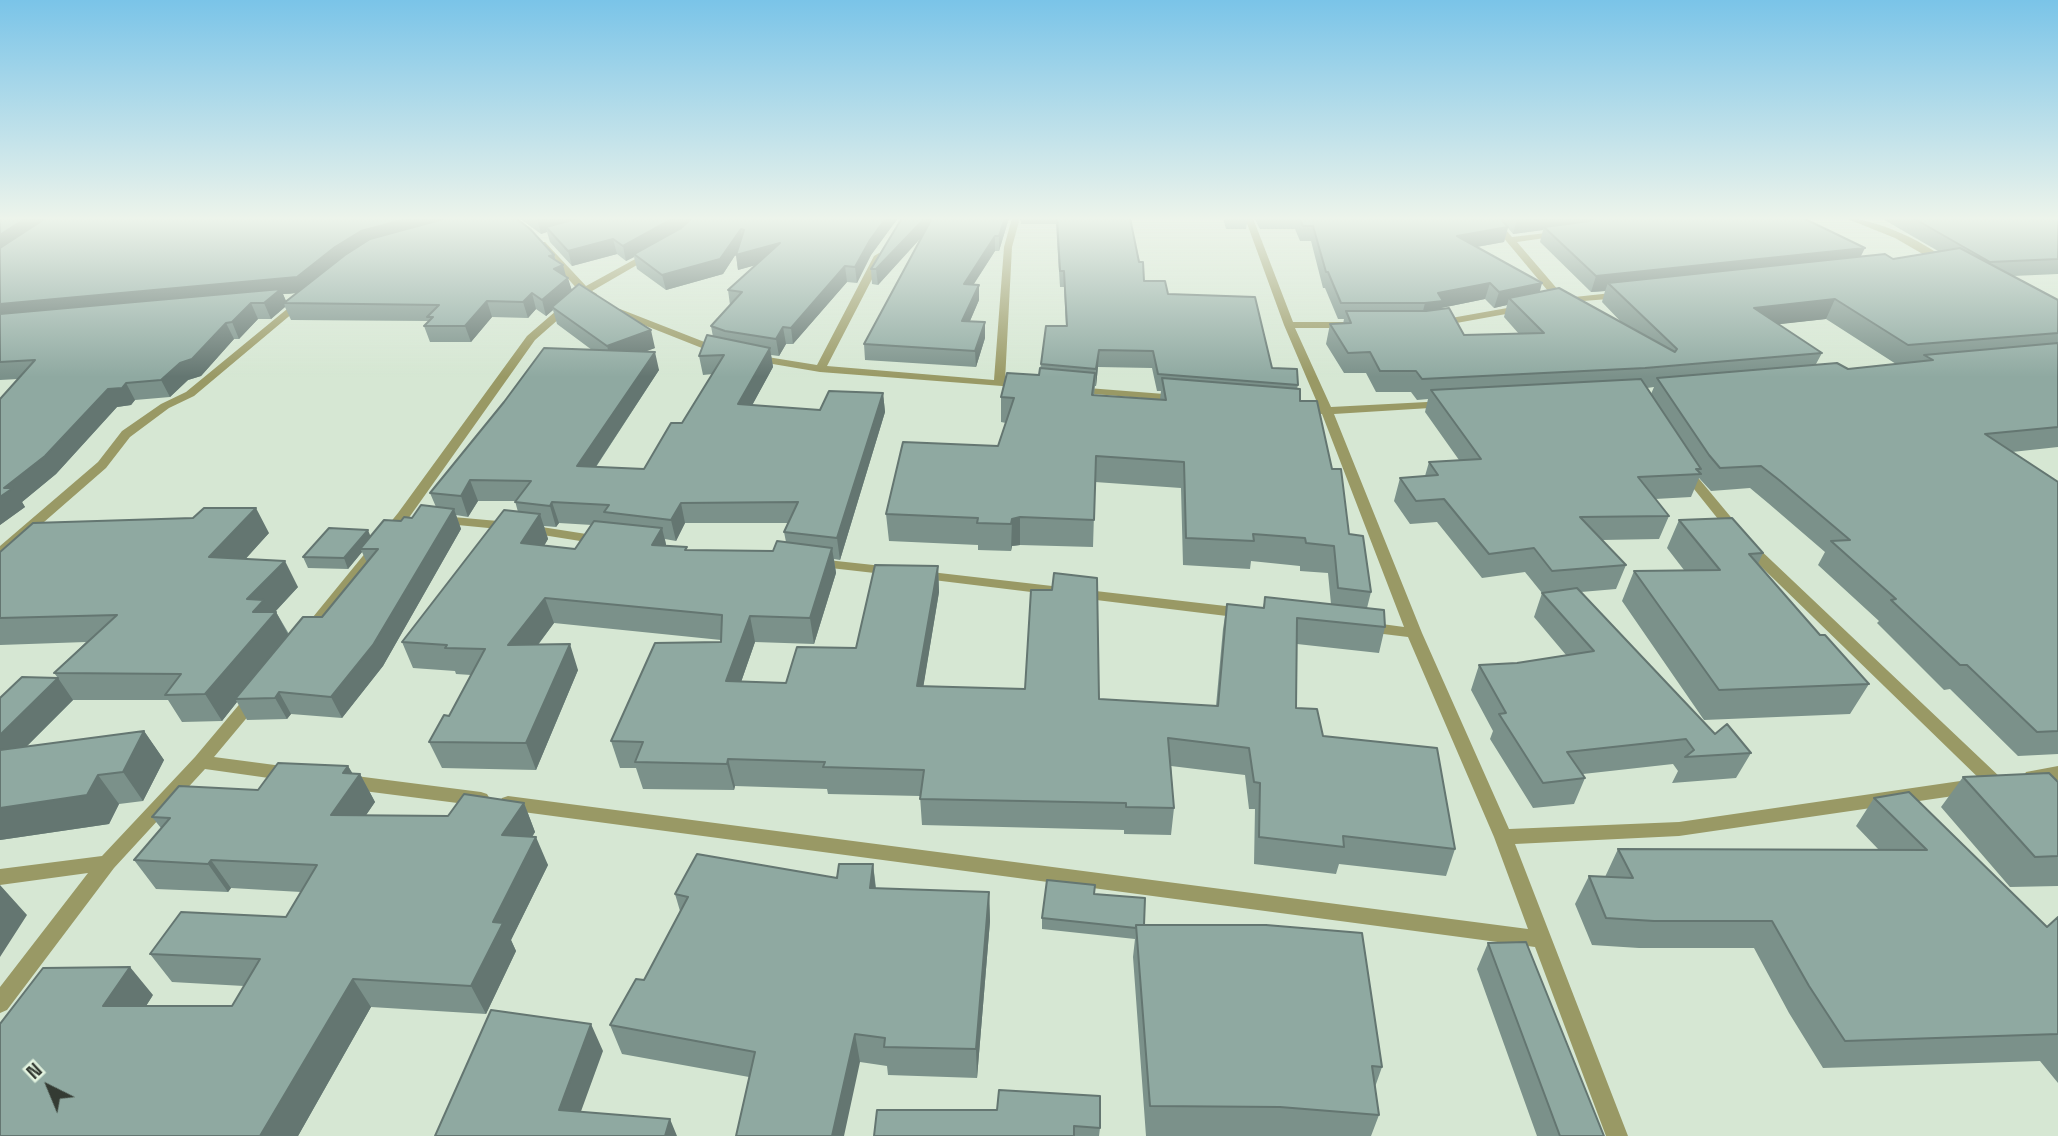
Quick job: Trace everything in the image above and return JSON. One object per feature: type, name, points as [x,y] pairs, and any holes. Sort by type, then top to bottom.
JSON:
[{"type":"street","points":[[568,271],[585,291],[631,318],[704,348],[820,369],[1040,387]]},
{"type":"street","points":[[298,645],[416,518],[531,338],[585,291],[621,271]]},
{"type":"street","points":[[820,369],[873,271]]},
{"type":"street","points":[[999,384],[1006,271]]},
{"type":"street","points":[[1269,271],[1414,633],[1503,837],[1617,1136]]},
{"type":"street","points":[[1538,271],[1562,300]]},
{"type":"street","points":[[0,553],[102,465],[126,434],[165,406],[190,394],[315,290]]},
{"type":"street","points":[[1550,303],[1635,294]]},
{"type":"street","points":[[291,299],[305,298]]},
{"type":"street","points":[[1432,324],[1538,305]]},
{"type":"street","points":[[1289,325],[1365,325]]},
{"type":"street","points":[[1068,389],[1191,400]]},
{"type":"street","points":[[1286,408],[1327,411],[1462,403]]},
{"type":"street","points":[[1679,459],[1692,481],[1760,559],[2008,781]]},
{"type":"street","points":[[416,518],[513,527],[618,542]]},
{"type":"street","points":[[797,561],[1264,615]]},
{"type":"street","points":[[1346,625],[1414,633]]},
{"type":"street","points":[[0,1003],[107,863],[201,762],[262,687]]},
{"type":"street","points":[[201,762],[1542,939]]},
{"type":"street","points":[[1503,837],[1679,828],[2058,773]]},
{"type":"street","points":[[0,877],[107,863]]},
{"type":"building","points":[[0,271],[305,271],[297,277],[0,304]]},
{"type":"building","points":[[325,271],[557,271],[568,278],[542,300],[532,293],[523,302],[487,301],[465,326],[424,326],[433,317],[427,317],[439,305],[284,303]]},
{"type":"building","points":[[657,271],[676,271],[662,275]]},
{"type":"building","points":[[749,271],[841,271],[791,328],[783,327],[776,339],[725,331],[711,326],[742,292],[728,290]]},
{"type":"building","points":[[903,271],[972,271],[964,284],[979,285],[962,321],[985,322],[975,351],[864,344]]},
{"type":"building","points":[[1064,271],[1143,271],[1144,281],[1165,281],[1168,294],[1255,297],[1272,368],[1297,369],[1298,385],[1158,374],[1153,351],[1099,350],[1096,369],[1041,364],[1046,326],[1067,326]]},
{"type":"building","points":[[1520,271],[1542,283],[1499,292],[1490,283],[1438,293],[1443,301],[1425,303],[1341,303],[1326,272]]},
{"type":"building","points":[[1591,271],[1644,271],[1596,276]]},
{"type":"building","points":[[1722,271],[2003,271],[2058,300],[2058,333],[1908,345],[1835,299],[1754,308],[1822,353],[1645,368],[1422,379],[1416,371],[1380,371],[1370,352],[1348,353],[1330,324],[1351,323],[1346,311],[1426,311],[1449,308],[1464,335],[1544,333],[1509,298],[1559,288],[1675,352],[1677,349],[1608,283]]},
{"type":"building","points":[[579,284],[651,330],[607,346],[552,307]]},
{"type":"building","points":[[281,289],[264,303],[251,303],[232,322],[226,323],[192,359],[180,363],[161,380],[126,383],[122,388],[108,389],[45,456],[4,488],[13,488],[0,497],[0,399],[35,360],[0,362],[0,314]]},
{"type":"building","points":[[707,335],[770,348],[738,404],[820,410],[829,391],[883,393],[837,538],[784,532],[798,502],[681,503],[671,520],[604,512],[609,505],[552,502],[550,506],[515,502],[531,481],[470,480],[461,496],[430,493],[544,348],[655,352],[577,466],[644,469],[671,423],[682,423],[724,355],[699,356]]},
{"type":"building","points":[[2058,343],[2058,427],[1985,434],[2058,482],[2058,731],[2037,732],[1967,665],[1960,665],[1891,600],[1896,599],[1831,541],[1850,540],[1779,480],[1761,466],[1720,468],[1657,378],[1837,363],[1848,369],[1933,360],[1924,355]]},
{"type":"building","points":[[1040,368],[1095,373],[1092,395],[1166,400],[1162,378],[1300,389],[1300,401],[1317,401],[1332,469],[1341,469],[1349,534],[1363,536],[1371,592],[1338,588],[1334,546],[1306,543],[1305,538],[1253,534],[1254,541],[1186,538],[1184,462],[1096,456],[1094,520],[1020,517],[1012,519],[1011,524],[977,523],[978,518],[886,514],[903,442],[998,446],[1014,398],[1001,397],[1007,373],[1039,375]]},
{"type":"building","points":[[1641,379],[1701,469],[1696,469],[1701,474],[1638,477],[1669,516],[1580,517],[1626,565],[1552,571],[1534,548],[1489,554],[1444,499],[1416,501],[1400,478],[1438,475],[1429,462],[1481,459],[1431,390]]},
{"type":"building","points":[[421,505],[454,509],[373,645],[331,697],[279,692],[275,698],[235,699],[303,617],[322,617],[378,549],[360,549],[384,520],[401,521],[404,517],[412,518]]},
{"type":"building","points":[[204,508],[256,508],[209,557],[285,561],[247,599],[264,600],[253,612],[276,612],[205,694],[165,695],[181,674],[54,673],[117,615],[0,618],[0,552],[33,523],[193,518]]},
{"type":"building","points":[[504,510],[540,514],[521,543],[575,549],[594,521],[662,528],[652,545],[687,547],[685,550],[773,551],[777,541],[832,548],[810,618],[750,616],[726,681],[786,683],[797,647],[856,648],[875,565],[938,566],[917,686],[1025,689],[1031,590],[1052,590],[1054,573],[1097,578],[1099,699],[1218,706],[1227,604],[1264,608],[1265,597],[1384,610],[1385,627],[1297,618],[1296,708],[1317,709],[1323,736],[1437,748],[1455,849],[1343,836],[1344,847],[1259,837],[1260,783],[1254,782],[1249,748],[1168,738],[1174,808],[1126,807],[1126,803],[920,799],[924,770],[823,767],[825,762],[728,759],[727,764],[635,762],[643,742],[611,741],[655,643],[721,642],[722,615],[545,598],[508,645],[570,644],[526,743],[429,742],[444,715],[449,716],[485,649],[445,648],[447,645],[402,642]]},
{"type":"building","points":[[1732,518],[1763,553],[1749,554],[1820,635],[1825,635],[1869,684],[1719,690],[1634,571],[1720,570],[1679,520]]},
{"type":"building","points":[[329,528],[368,530],[344,558],[303,557]]},
{"type":"building","points":[[1577,588],[1715,734],[1727,724],[1751,753],[1685,757],[1694,750],[1686,739],[1567,752],[1585,778],[1543,783],[1499,714],[1506,713],[1479,665],[1517,663],[1594,651],[1542,593]]},
{"type":"building","points":[[22,677],[58,678],[0,735],[0,698]]},
{"type":"building","points":[[144,731],[123,772],[98,775],[87,795],[0,808],[0,750]]},
{"type":"building","points":[[278,763],[348,766],[343,773],[360,774],[331,815],[448,816],[464,794],[524,803],[502,835],[536,837],[493,922],[503,923],[471,986],[353,979],[260,1136],[0,1136],[0,1024],[43,968],[130,967],[103,1006],[232,1006],[260,959],[150,954],[181,912],[286,917],[317,865],[211,860],[208,864],[134,860],[170,818],[152,817],[179,786],[258,790]]},
{"type":"building","points":[[2049,773],[2058,782],[2058,856],[2035,857],[1963,777]]},
{"type":"building","points":[[1909,792],[2047,927],[2058,917],[2058,1034],[1845,1041],[1809,986],[1772,921],[1654,921],[1606,918],[1589,876],[1633,878],[1618,849],[1927,850],[1874,798]]},
{"type":"building","points":[[697,854],[837,878],[839,864],[873,864],[870,888],[989,892],[976,1049],[884,1047],[885,1038],[855,1034],[832,1136],[736,1136],[755,1052],[610,1025],[636,979],[644,980],[688,897],[675,894]]},
{"type":"building","points":[[1047,880],[1095,885],[1094,894],[1145,898],[1144,925],[1136,925],[1136,928],[1042,918]]},
{"type":"building","points":[[1136,925],[1266,925],[1362,933],[1382,1067],[1372,1066],[1379,1115],[1280,1107],[1150,1106]]},
{"type":"building","points":[[1526,942],[1604,1136],[1560,1136],[1488,943]]},
{"type":"building","points":[[491,1010],[591,1024],[559,1110],[670,1119],[665,1136],[435,1136]]},
{"type":"building","points":[[999,1090],[1100,1096],[1100,1128],[1074,1126],[1074,1136],[874,1136],[877,1110],[997,1110]]}]
